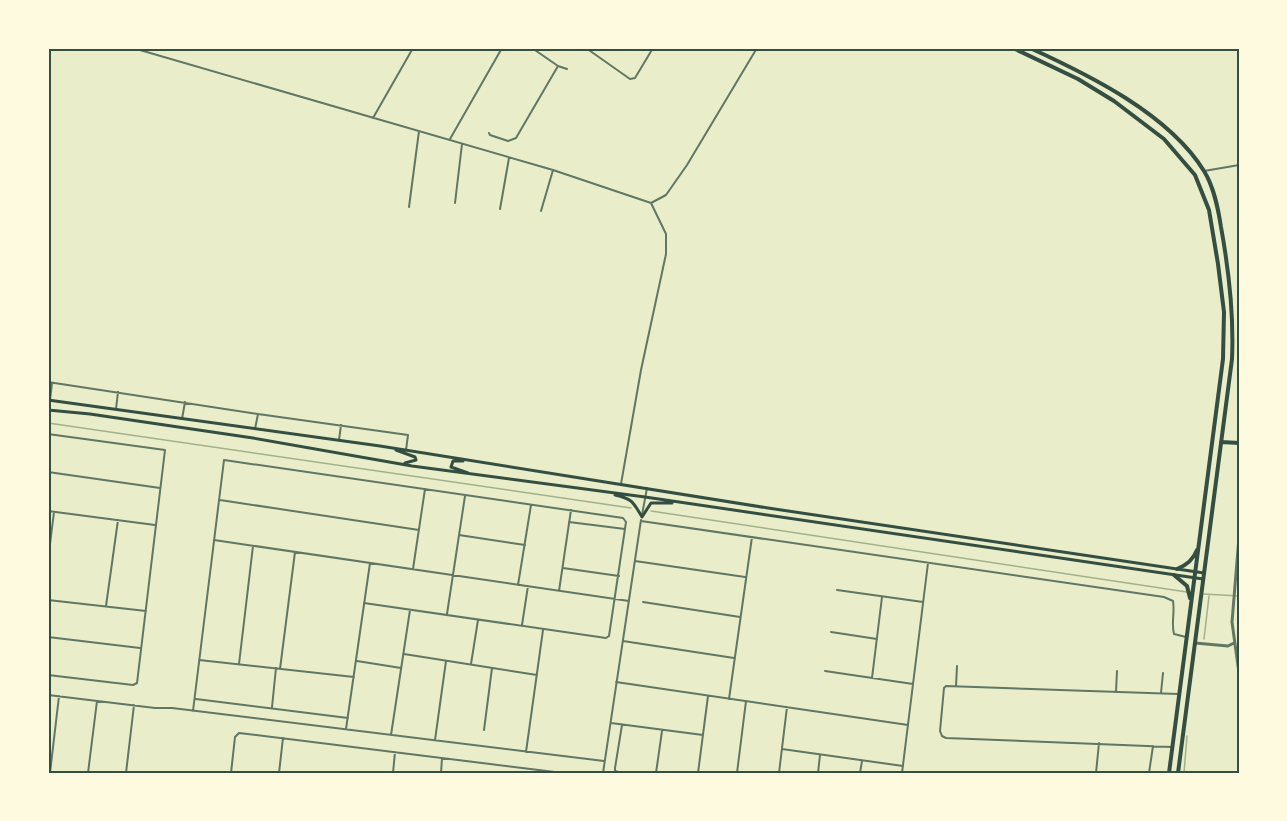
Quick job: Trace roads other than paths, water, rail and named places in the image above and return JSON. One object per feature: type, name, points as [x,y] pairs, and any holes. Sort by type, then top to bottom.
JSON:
[{"type":"highway","points":[[1013,48],[1094,89],[1157,133],[1188,165],[1203,192],[1209,210],[1224,312],[1222,359],[1169,773]]},
{"type":"highway","points":[[1030,48],[1088,76],[1141,109],[1182,143],[1204,171],[1217,207],[1233,311],[1232,360],[1178,773]]},
{"type":"highway","points":[[1221,442],[1239,443]]},
{"type":"highway","points":[[1204,499],[1214,500]]},
{"type":"highway","points":[[1177,569],[1193,558],[1199,543]]},
{"type":"highway","points":[[1174,575],[1187,586],[1191,604]]},
{"type":"main road","points":[[49,400],[380,446],[1204,573]]},
{"type":"main road","points":[[48,410],[230,435],[389,463],[645,497],[1203,579]]},
{"type":"main road","points":[[380,446],[410,454],[416,460],[410,463],[389,463]]},
{"type":"main road","points":[[482,462],[453,461],[450,465],[454,469],[482,476]]},
{"type":"main road","points":[[588,490],[630,500],[636,504],[641,519]]},
{"type":"main road","points":[[641,519],[651,503],[707,506]]},
{"type":"street","points":[[133,48],[553,170],[651,203],[666,234],[666,254],[641,370],[621,484]]},
{"type":"street","points":[[373,118],[413,48]]},
{"type":"street","points":[[450,140],[502,48]]},
{"type":"street","points":[[532,48],[558,66],[567,69]]},
{"type":"street","points":[[586,48],[630,79],[635,78],[653,48]]},
{"type":"street","points":[[651,203],[666,195],[687,165],[758,48]]},
{"type":"street","points":[[489,133],[508,141],[516,138],[558,66]]},
{"type":"street","points":[[409,207],[419,131]]},
{"type":"street","points":[[455,202],[462,144]]},
{"type":"street","points":[[501,209],[508,158]]},
{"type":"street","points":[[1204,171],[1239,165]]},
{"type":"street","points":[[541,211],[553,170]]},
{"type":"street","points":[[48,382],[408,435],[406,450]]},
{"type":"street","points":[[49,400],[52,383]]},
{"type":"street","points":[[116,409],[118,392]]},
{"type":"street","points":[[182,419],[185,402]]},
{"type":"street","points":[[255,430],[258,414]]},
{"type":"street","points":[[339,440],[341,425]]},
{"type":"street","points":[[48,434],[165,450],[135,685],[48,675]]},
{"type":"street","points":[[193,711],[224,460],[623,518],[626,522],[609,636],[606,638],[364,603]]},
{"type":"street","points":[[48,472],[160,488]]},
{"type":"street","points":[[603,773],[647,488]]},
{"type":"street","points":[[413,569],[425,489]]},
{"type":"street","points":[[447,615],[465,496]]},
{"type":"street","points":[[219,499],[419,530]]},
{"type":"street","points":[[518,585],[531,505]]},
{"type":"street","points":[[559,591],[571,510]]},
{"type":"street","points":[[48,511],[156,525]]},
{"type":"street","points":[[48,560],[54,512]]},
{"type":"street","points":[[641,519],[1164,597],[1173,601],[1175,611],[1172,628],[1174,634],[1186,637]]},
{"type":"street","points":[[106,606],[118,520]]},
{"type":"street","points":[[569,522],[625,529]]},
{"type":"street","points":[[459,535],[525,545]]},
{"type":"street","points":[[729,699],[752,537]]},
{"type":"street","points":[[1239,537],[1233,606],[1234,643],[1239,673]]},
{"type":"street","points":[[214,540],[629,601]]},
{"type":"street","points":[[239,664],[253,546]]},
{"type":"street","points":[[272,708],[295,552]]},
{"type":"street","points":[[635,561],[746,577]]},
{"type":"street","points":[[346,729],[370,563]]},
{"type":"street","points":[[902,773],[928,563]]},
{"type":"street","points":[[563,568],[619,576]]},
{"type":"street","points":[[522,626],[528,586]]},
{"type":"street","points":[[837,590],[923,602]]},
{"type":"street","points":[[872,678],[882,596]]},
{"type":"street","points":[[48,600],[146,611]]},
{"type":"street","points":[[642,602],[740,617]]},
{"type":"street","points":[[391,735],[411,610]]},
{"type":"street","points":[[471,665],[478,620]]},
{"type":"street","points":[[526,752],[543,629]]},
{"type":"street","points":[[831,632],[877,639]]},
{"type":"street","points":[[48,637],[141,648]]},
{"type":"street","points":[[1195,643],[1228,646],[1239,640]]},
{"type":"street","points":[[623,641],[734,658]]},
{"type":"street","points":[[404,654],[537,675]]},
{"type":"street","points":[[199,660],[354,677]]},
{"type":"street","points":[[356,660],[401,668]]},
{"type":"street","points":[[435,740],[446,661]]},
{"type":"street","points":[[956,686],[957,666]]},
{"type":"street","points":[[483,730],[492,668]]},
{"type":"street","points":[[825,671],[913,684]]},
{"type":"street","points":[[1116,692],[1117,671]]},
{"type":"street","points":[[1161,693],[1163,672]]},
{"type":"street","points":[[616,682],[908,725]]},
{"type":"street","points":[[1172,747],[944,737],[940,731],[944,688],[956,686],[1178,694]]},
{"type":"street","points":[[48,695],[604,761]]},
{"type":"street","points":[[50,773],[59,696]]},
{"type":"street","points":[[698,773],[708,696]]},
{"type":"street","points":[[195,699],[348,718]]},
{"type":"street","points":[[88,773],[97,701]]},
{"type":"street","points":[[737,773],[746,701]]},
{"type":"street","points":[[126,773],[134,705]]},
{"type":"street","points":[[779,773],[787,707]]},
{"type":"street","points":[[610,723],[703,735]]},
{"type":"street","points":[[622,725],[615,768],[615,771],[622,773]]},
{"type":"street","points":[[656,773],[662,730]]},
{"type":"street","points":[[231,773],[237,734],[563,773]]},
{"type":"street","points":[[279,773],[283,738]]},
{"type":"street","points":[[1096,773],[1099,743]]},
{"type":"street","points":[[1149,773],[1153,746]]},
{"type":"street","points":[[782,748],[903,766]]},
{"type":"street","points":[[393,773],[395,752]]},
{"type":"street","points":[[818,773],[820,754]]},
{"type":"street","points":[[441,773],[442,757]]},
{"type":"street","points":[[860,773],[862,760]]},
{"type":"waterway","points":[[48,423],[631,508]]},
{"type":"waterway","points":[[651,511],[1187,592]]},
{"type":"waterway","points":[[1204,594],[1239,596]]},
{"type":"waterway","points":[[1204,639],[1209,596]]},
{"type":"waterway","points":[[1184,773],[1187,736]]}]
